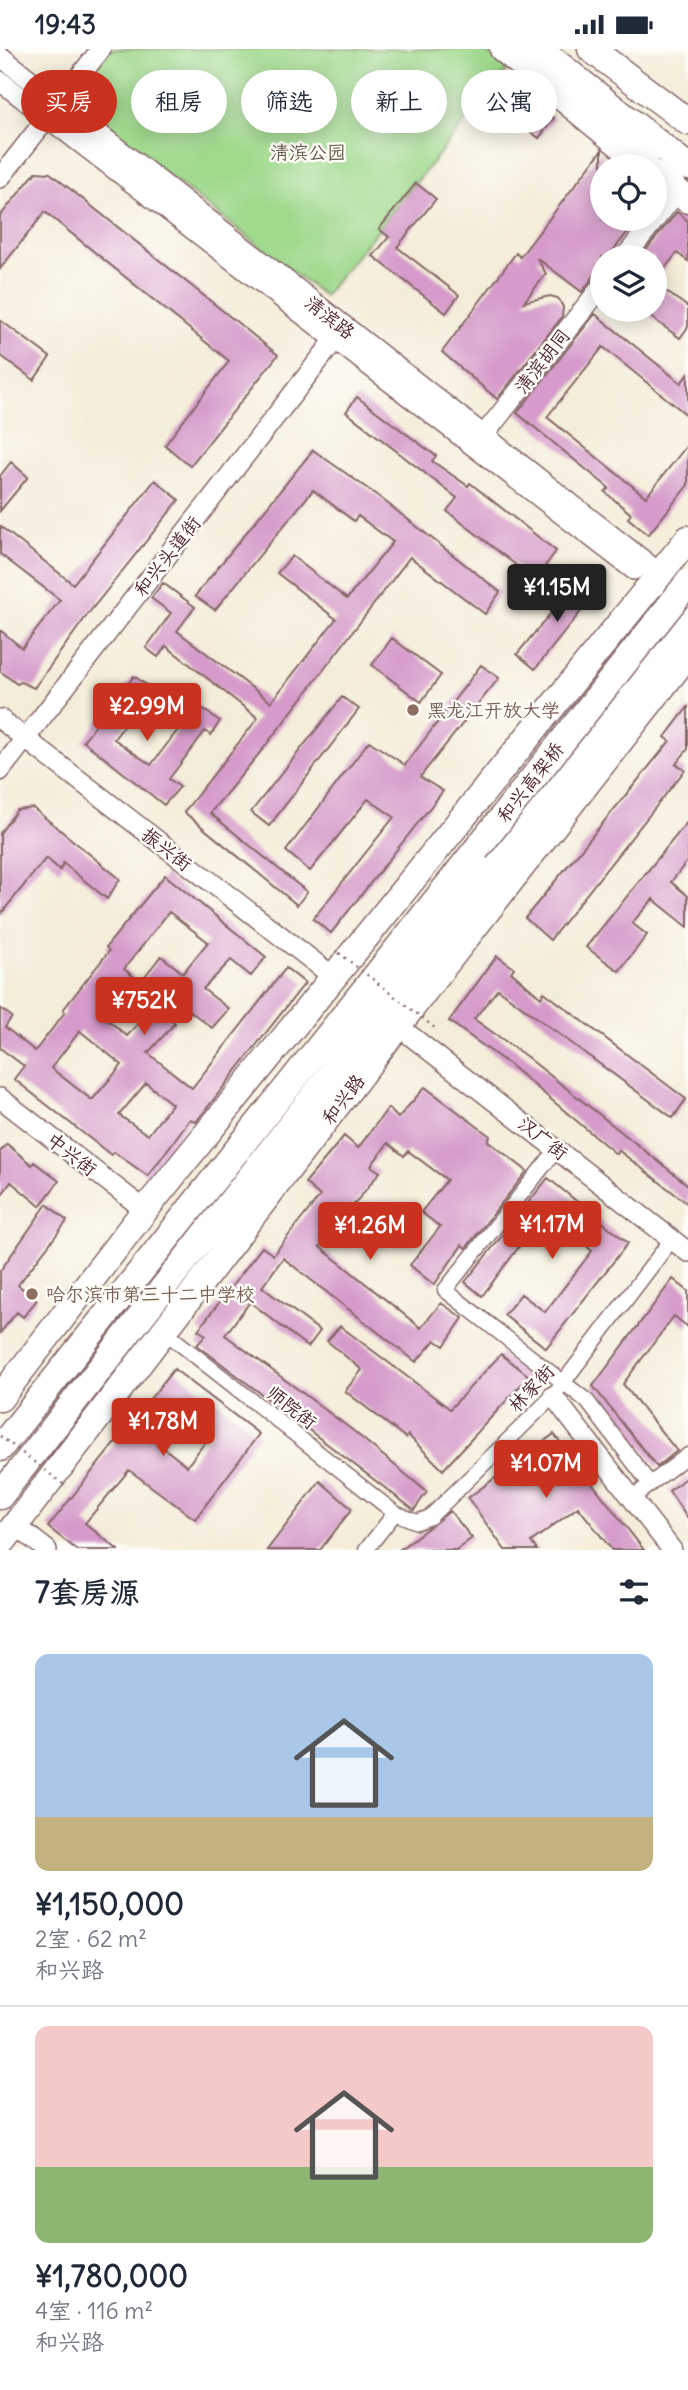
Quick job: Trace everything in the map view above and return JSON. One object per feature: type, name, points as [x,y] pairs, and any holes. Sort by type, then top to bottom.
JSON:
[{"type":"highway","points":[[503,49],[631,154]]},
{"type":"highway","points":[[539,49],[688,167]]},
{"type":"highway","points":[[564,49],[688,147]]},
{"type":"highway","points":[[591,49],[688,122]]},
{"type":"highway","points":[[667,184],[682,196]]},
{"type":"highway","points":[[0,1398],[337,965],[474,804],[688,540]]},
{"type":"highway","name":"和兴高架桥","points":[[486,857],[688,583]]},
{"type":"highway","name":"和兴高架桥","points":[[486,857],[688,619]]},
{"type":"highway","name":"和兴路","points":[[8,1535],[436,976],[688,654]]},
{"type":"highway","points":[[393,955],[474,804]]},
{"type":"highway","points":[[0,1448],[393,955],[486,857]]},
{"type":"highway","points":[[436,976],[486,857]]},
{"type":"highway","name":"和兴路","points":[[0,1496],[486,857]]},
{"type":"highway","points":[[0,1411],[82,1346]]},
{"type":"street","points":[[84,70],[101,49]]},
{"type":"street","name":"清滨路","points":[[0,56],[21,77]]},
{"type":"street","name":"清滨路","points":[[0,81],[21,92]]},
{"type":"street","points":[[0,178],[35,133]]},
{"type":"street","name":"清滨路","points":[[81,133],[334,341],[638,574],[656,580],[688,605]]},
{"type":"street","name":"清滨路","points":[[83,133],[648,564],[656,580]]},
{"type":"street","points":[[636,245],[682,196]]},
{"type":"street","name":"清滨胡同","points":[[483,436],[590,301]]},
{"type":"street","name":"和兴头道街","points":[[0,771],[334,341]]},
{"type":"street","name":"振兴街","points":[[0,719],[337,965]]},
{"type":"street","name":"汉广街","points":[[398,1026],[688,1251]]},
{"type":"street","name":"中兴街","points":[[0,1098],[145,1210]]},
{"type":"street","points":[[557,1149],[445,1290],[559,1388],[632,1498],[671,1550]]},
{"type":"street","name":"林家街","points":[[395,1513],[417,1522],[429,1517],[559,1388],[672,1239]]},
{"type":"street","name":"师院街","points":[[165,1332],[395,1513]]},
{"type":"street","points":[[559,1388],[587,1401],[650,1484]]},
{"type":"street","points":[[632,1498],[688,1455]]},
{"type":"street","points":[[366,1550],[395,1513]]},
{"type":"street","points":[[8,1535],[47,1550]]},
{"type":"path","points":[[337,965],[435,1028]]},
{"type":"path","points":[[0,1436],[67,1487]]},
{"type":"green space","name":"清滨公园","points":[[107,49],[483,49],[508,69],[461,70],[461,127],[324,296],[113,133],[117,133],[117,70],[90,70]]},
{"type":"building","points":[[590,166],[590,231],[629,231],[617,245],[590,245],[590,281],[582,292],[537,258],[546,274],[524,302],[550,296],[558,298],[563,307],[562,317],[497,399],[442,352],[516,253],[520,257]]},
{"type":"building","points":[[36,172],[50,173],[278,355],[190,466],[165,445],[229,361],[45,212],[0,269],[0,216]]},
{"type":"building","points":[[416,183],[436,199],[397,247],[459,295],[446,313],[373,256],[389,237],[379,229]]},
{"type":"building","points":[[677,212],[688,221],[688,261],[677,253],[667,266],[667,245],[650,245],[661,231],[667,231],[667,224]]},
{"type":"building","points":[[667,292],[688,307],[688,327],[680,338],[658,322],[667,322]]},
{"type":"building","points":[[0,320],[50,357],[34,380],[0,355]]},
{"type":"building","points":[[590,320],[605,322],[681,383],[688,374],[688,416],[603,347],[547,417],[646,497],[688,444],[688,485],[648,535],[628,518],[631,514],[605,492],[609,488],[517,413]]},
{"type":"building","points":[[357,397],[436,456],[432,461],[468,486],[470,483],[556,551],[535,580],[447,511],[457,498],[346,412]]},
{"type":"building","points":[[313,450],[378,496],[500,592],[485,614],[410,557],[263,749],[210,813],[307,892],[297,905],[184,812],[258,718],[166,646],[158,657],[146,648],[171,613],[151,598],[163,583],[195,607],[177,631],[271,702],[336,619],[277,573],[292,556],[347,599],[393,542],[358,516],[354,521],[313,490],[215,610],[195,596]]},
{"type":"building","points":[[11,462],[28,477],[0,511],[0,476]]},
{"type":"building","points":[[155,480],[179,500],[88,614],[34,688],[21,682],[17,684],[0,671],[0,630],[22,648],[60,600],[0,554],[0,526],[73,584]]},
{"type":"building","points":[[579,579],[597,591],[535,669],[517,654]]},
{"type":"building","points":[[392,638],[441,675],[421,702],[372,665]]},
{"type":"building","points":[[481,665],[499,678],[420,777],[443,791],[331,933],[313,919],[394,817],[368,799],[310,871],[286,851],[369,741],[405,765]]},
{"type":"building","points":[[134,676],[152,689],[114,739],[151,765],[197,705],[220,721],[211,735],[205,731],[169,779],[180,787],[164,805],[83,741]]},
{"type":"building","points":[[342,697],[359,709],[269,826],[251,812]]},
{"type":"building","points":[[688,707],[688,749],[676,764],[685,770],[550,940],[525,918],[670,741],[665,737]]},
{"type":"building","points":[[33,808],[120,879],[107,899],[63,863],[60,870],[46,858],[0,915],[0,833],[17,810]]},
{"type":"building","points":[[688,821],[688,860],[671,882],[688,896],[688,927],[653,899],[632,923],[647,935],[619,971],[586,947]]},
{"type":"building","points":[[165,875],[266,957],[251,976],[231,960],[203,989],[229,1009],[212,1028],[145,976],[161,956],[183,973],[208,942],[169,912],[124,969],[134,977],[102,1015],[127,1036],[155,1005],[175,1023],[148,1053],[192,1088],[286,968],[305,983],[196,1122],[190,1119],[148,1176],[114,1152],[111,1155],[14,1079],[24,1066],[0,1048],[0,1008],[12,1017],[5,1027],[35,1051],[109,951],[106,947]],"holes":[[[80,1031],[122,1065],[92,1100],[51,1068]],[[146,1083],[172,1104],[148,1135],[119,1115]]]},
{"type":"building","points":[[497,956],[514,968],[511,972],[541,998],[544,992],[686,1099],[673,1118],[498,989],[474,1019],[527,1057],[688,1185],[688,1204],[618,1150],[616,1154],[510,1065],[449,1021]]},
{"type":"building","points":[[425,1087],[490,1136],[488,1141],[527,1171],[466,1248],[462,1245],[434,1285],[410,1265],[440,1227],[421,1212],[447,1180],[408,1151],[404,1156],[388,1143],[371,1166],[380,1172],[320,1247],[421,1328],[441,1303],[463,1318],[444,1346],[435,1340],[416,1362],[283,1258],[262,1287],[320,1331],[308,1347],[250,1302],[225,1335],[351,1429],[427,1492],[414,1510],[197,1345],[206,1335],[198,1330],[262,1247],[273,1255],[320,1196],[305,1183],[344,1136],[358,1148],[388,1108],[398,1118]]},
{"type":"building","points":[[7,1144],[32,1165],[34,1162],[59,1181],[40,1206],[11,1182],[0,1197],[0,1152]]},
{"type":"building","points":[[548,1178],[628,1243],[546,1348],[504,1315],[521,1294],[545,1312],[592,1251],[546,1211],[482,1296],[465,1282]]},
{"type":"building","points":[[47,1204],[67,1221],[18,1285],[37,1300],[23,1317],[17,1312],[0,1333],[0,1271]]},
{"type":"building","points":[[673,1279],[688,1291],[688,1327],[674,1316],[623,1384],[677,1451],[657,1467],[593,1386]]},
{"type":"building","points":[[340,1326],[450,1409],[501,1354],[529,1376],[443,1470],[408,1435],[406,1438],[345,1391],[362,1370],[327,1341]]},
{"type":"building","points":[[174,1369],[259,1434],[195,1519],[129,1470],[85,1523],[118,1550],[77,1550],[48,1527]],"holes":[[[187,1412],[213,1432],[187,1466],[160,1445]]]},
{"type":"building","points":[[554,1434],[644,1550],[612,1550],[578,1507],[531,1542],[537,1550],[505,1550],[468,1498]]},
{"type":"building","points":[[688,1476],[688,1519],[669,1491]]},
{"type":"building","points":[[320,1481],[352,1509],[320,1550],[267,1550]]},
{"type":"building","points":[[450,1511],[472,1538],[456,1550],[399,1550]]},
{"type":"place","name":"黑龙江开放大学","points":[[413,710]]},
{"type":"place","name":"哈尔滨市第三十二中学校","points":[[32,1294]]}]
